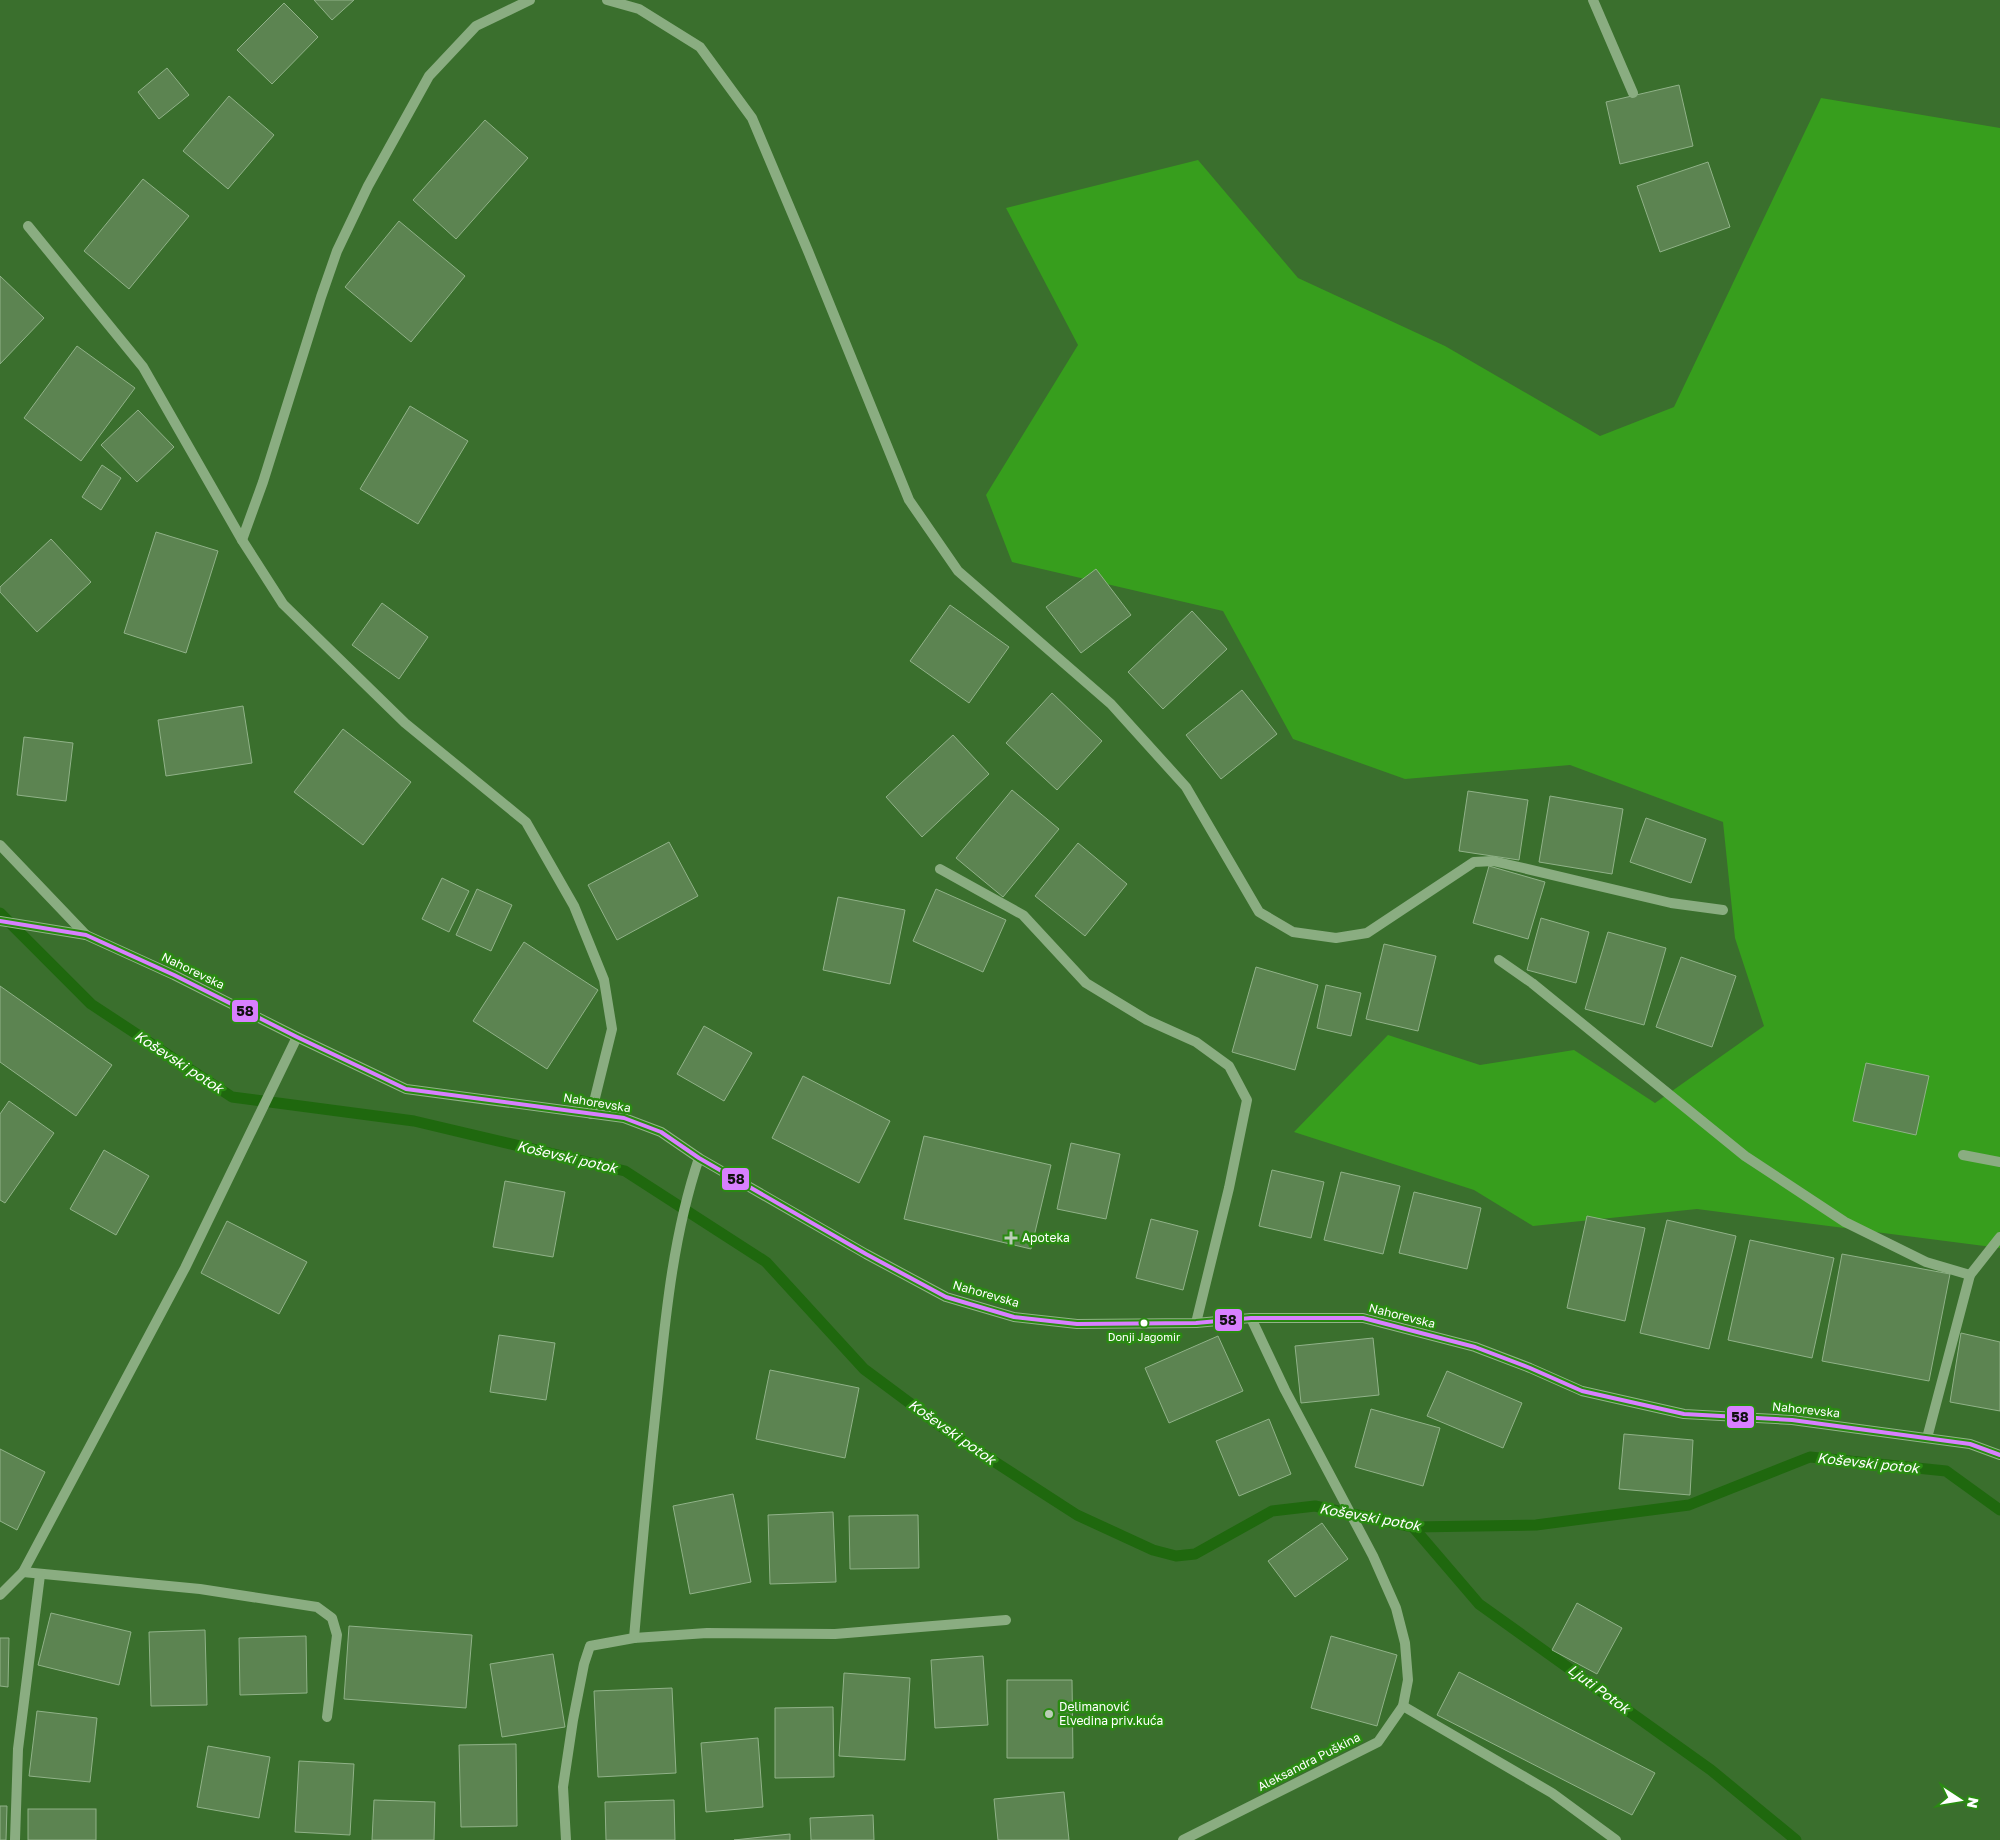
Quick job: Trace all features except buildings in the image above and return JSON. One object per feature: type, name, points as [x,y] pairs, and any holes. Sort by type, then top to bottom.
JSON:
[{"type":"street","points":[[242,540],[263,482],[337,251],[372,178],[429,76],[476,26],[530,0]]},
{"type":"street","points":[[607,0],[639,9],[700,47],[752,118],[909,500],[958,571],[1111,704],[1186,787],[1259,912],[1293,932],[1336,938],[1367,933],[1474,862],[1481,861],[1506,864],[1671,903],[1723,910]]},
{"type":"street","points":[[1593,0],[1633,93]]},
{"type":"street","points":[[28,226],[143,367],[242,540],[283,604],[405,723],[526,822],[574,906],[604,980],[612,1029],[591,1114]]},
{"type":"street","points":[[0,845],[86,935]]},
{"type":"street","points":[[940,869],[1024,915],[1086,983],[1147,1020],[1196,1042],[1229,1066],[1247,1100],[1229,1188],[1196,1323]]},
{"type":"street","name":"Nahorevska","points":[[0,922],[86,935],[174,975],[406,1089],[624,1118],[661,1132],[699,1158],[866,1254],[946,1296],[1014,1317],[1077,1324],[1196,1323],[1251,1318],[1362,1318],[1475,1347],[1530,1368],[1582,1392],[1684,1414],[1792,1420],[1970,1444],[2000,1455]]},
{"type":"street","points":[[1499,960],[1532,983],[1752,1161],[1845,1222],[1926,1262],[1970,1275]]},
{"type":"street","points":[[0,1595],[23,1572],[185,1268],[297,1037]]},
{"type":"street","points":[[1964,1155],[2000,1162]]},
{"type":"street","points":[[634,1638],[664,1330],[675,1252],[691,1182],[699,1158]]},
{"type":"street","points":[[1927,1438],[1970,1275],[2000,1237]]},
{"type":"street","name":"Aleksandra Puškina","points":[[1185,1840],[1378,1742],[1403,1706],[1408,1680],[1405,1643],[1396,1608],[1373,1556],[1320,1457],[1251,1318]]},
{"type":"street","points":[[23,1572],[200,1590],[317,1607],[332,1618],[337,1636],[326,1717]]},
{"type":"street","points":[[15,1840],[18,1749],[40,1575]]},
{"type":"street","points":[[566,1840],[563,1787],[573,1720],[584,1664],[590,1646],[634,1638],[706,1633],[835,1634],[1006,1620]]},
{"type":"street","points":[[1403,1706],[1552,1793],[1616,1840]]},
{"type":"green space","points":[[1821,98],[2000,128],[2000,1248],[1697,1209],[1533,1226],[1474,1190],[1294,1132],[1388,1035],[1480,1065],[1574,1050],[1655,1103],[1764,1026],[1735,938],[1723,822],[1570,765],[1405,779],[1293,739],[1223,611],[1012,562],[986,495],[1078,345],[1006,208],[1198,160],[1298,278],[1445,346],[1600,436],[1674,407]]},
{"type":"waterway","name":"Koševski potok","points":[[0,913],[91,1004],[232,1097],[414,1121],[625,1171],[766,1262],[864,1369],[950,1433],[1077,1515],[1153,1550],[1176,1556],[1195,1554],[1272,1511],[1315,1506],[1413,1527],[1536,1525],[1689,1505],[1810,1457],[1946,1471],[2000,1510]]},
{"type":"waterway","name":"Ljuti Potok","points":[[1413,1527],[1479,1604],[1711,1770],[1796,1840]]},
{"type":"transit line","name":"58","points":[[0,921],[86,935],[174,975],[406,1089],[624,1118],[661,1132],[699,1158],[866,1254],[946,1297],[1014,1317],[1077,1324],[1196,1323],[1251,1318],[1363,1318],[1475,1347],[1582,1391],[1684,1414],[1792,1420],[1970,1444],[2000,1455]]},
{"type":"place","name":"Apoteka","points":[[1011,1238]]},
{"type":"place","name":"Donji Jagomir","points":[[1144,1323]]},
{"type":"place","name":"Delimanović Elvedina priv.kuća","points":[[1049,1714]]}]
